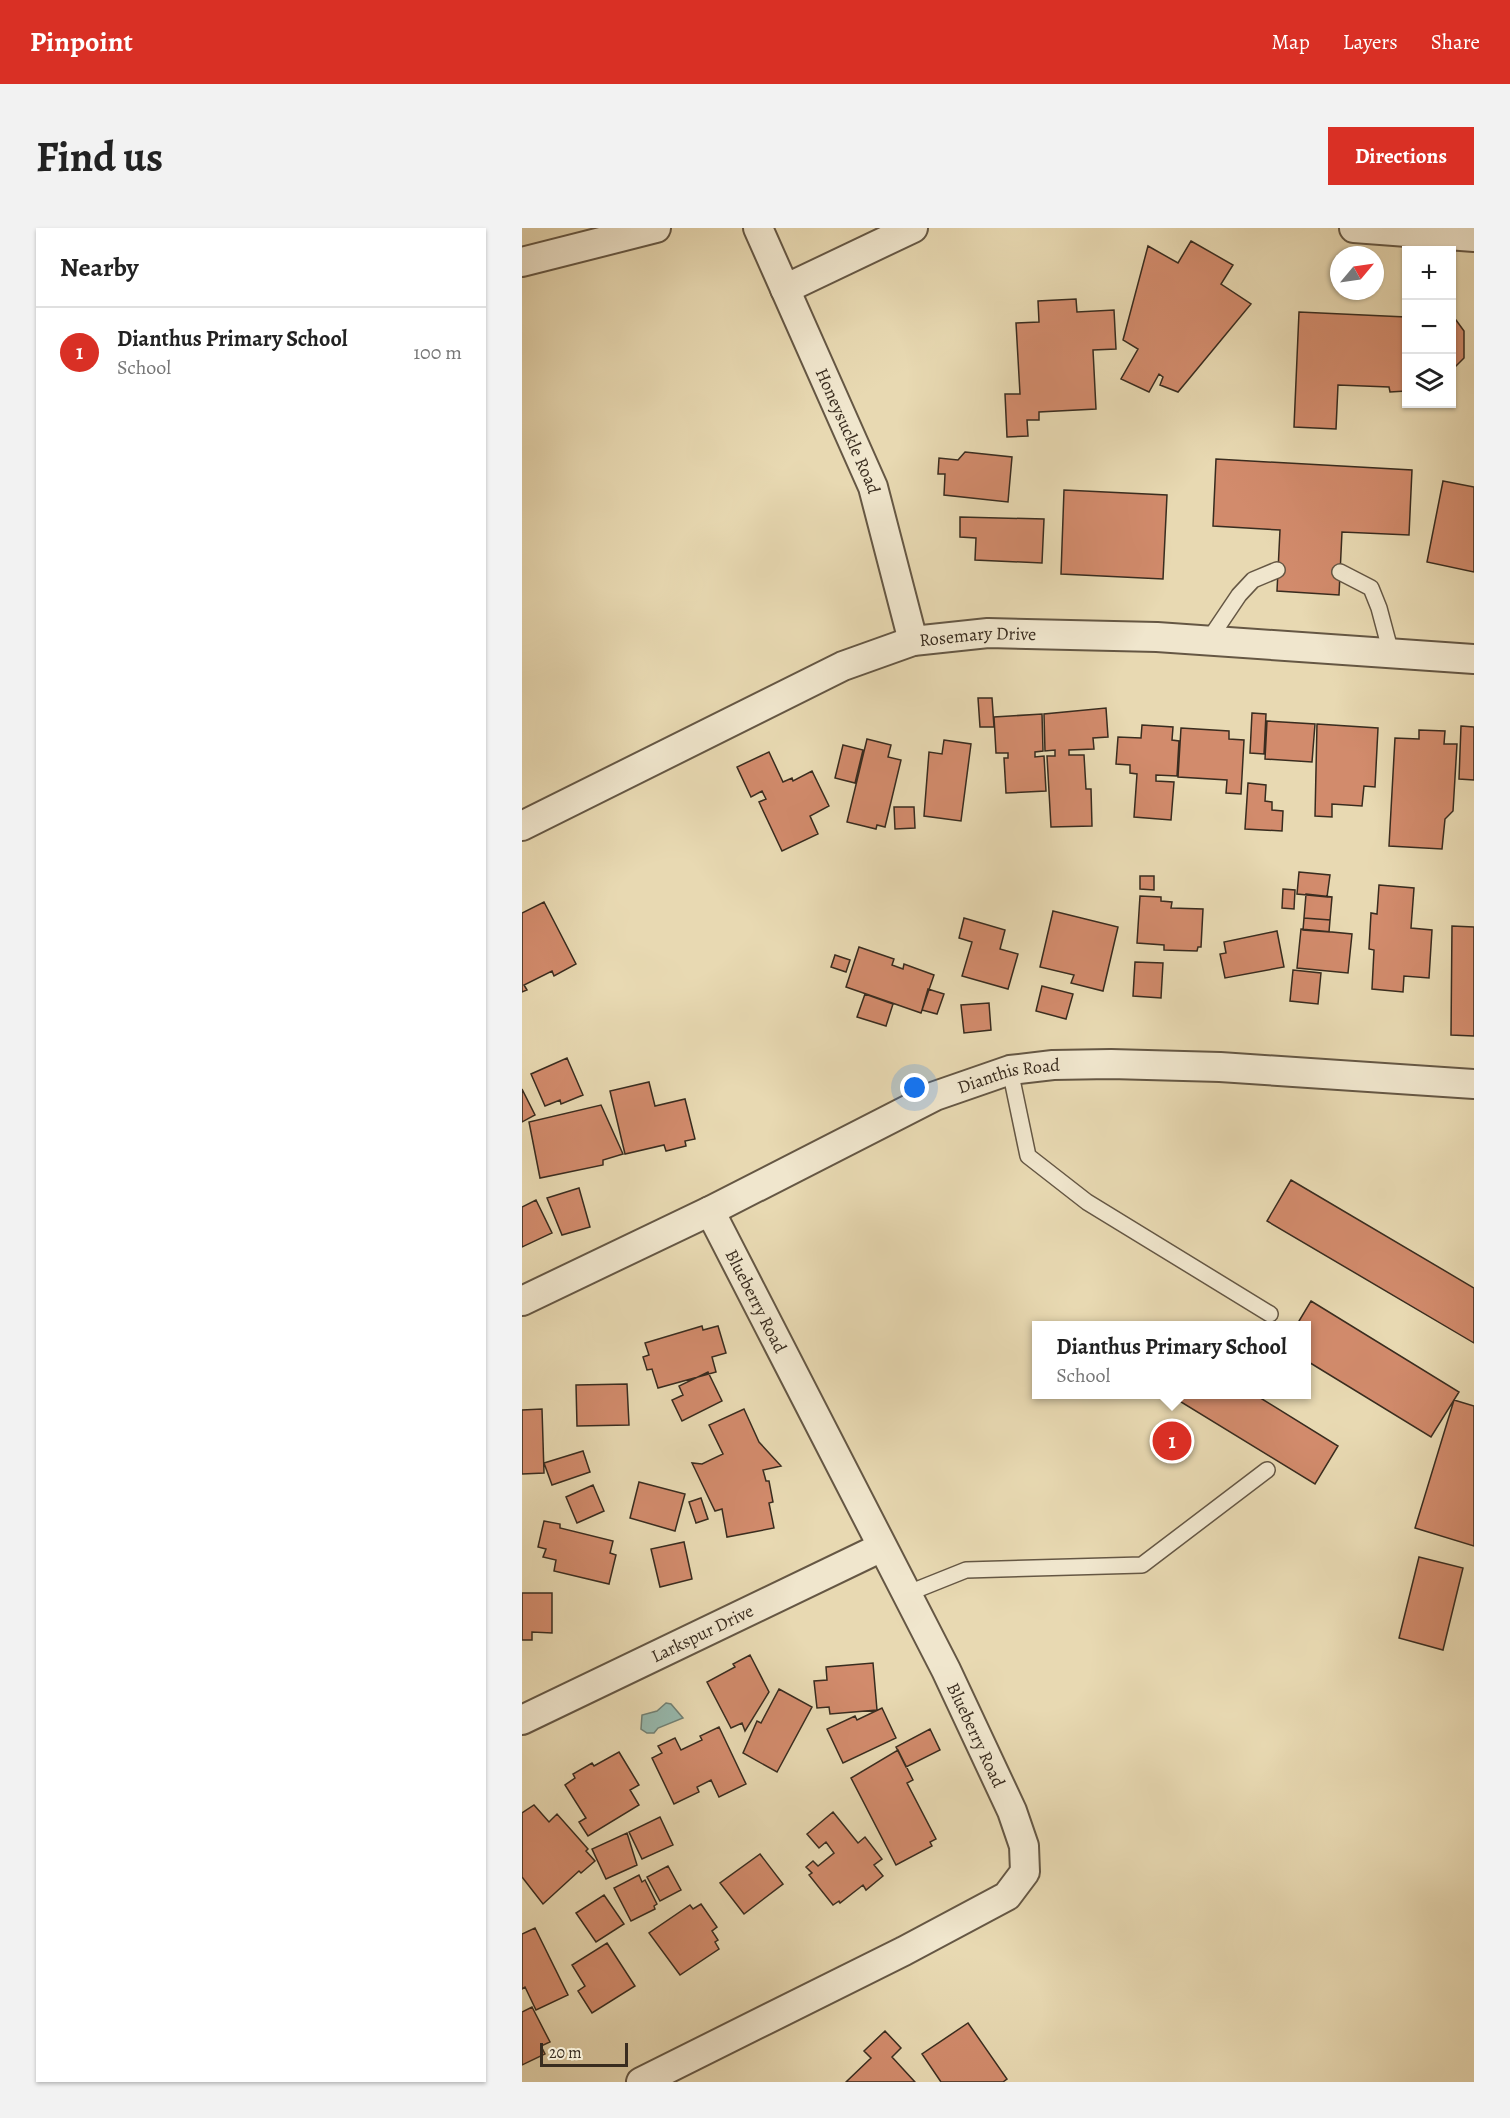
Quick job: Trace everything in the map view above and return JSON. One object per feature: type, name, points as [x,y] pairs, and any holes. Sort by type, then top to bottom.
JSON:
[{"type":"street","points":[[522,262],[656,228]]},
{"type":"street","name":"Honeysuckle Road","points":[[758,228],[873,488],[913,641]]},
{"type":"street","points":[[785,289],[913,228]]},
{"type":"street","points":[[1354,228],[1474,237]]},
{"type":"street","name":"Rosemary Drive","points":[[522,826],[843,666],[913,641],[988,633],[1208,640],[1474,659]]},
{"type":"street","name":"Dianthis Road","points":[[522,1301],[710,1211],[935,1096],[1010,1070],[1053,1065],[1176,1066],[1474,1084]]},
{"type":"street","name":"Blueberry Road","points":[[645,2081],[904,1951],[1007,1896],[1025,1872],[1024,1846],[1012,1810],[946,1670],[710,1211]]},
{"type":"street","name":"Larkspur Drive","points":[[522,1720],[882,1547]]},
{"type":"lane","points":[[1208,640],[1253,580],[1277,570]]},
{"type":"lane","points":[[1340,572],[1371,588],[1391,653]]},
{"type":"lane","points":[[1010,1070],[1028,1156],[1088,1202],[1270,1314]]},
{"type":"lane","points":[[906,1594],[966,1570],[1142,1565],[1267,1470]]},
{"type":"water","points":[[666,1703],[671,1704],[683,1718],[658,1728],[654,1733],[647,1733],[641,1729],[642,1715],[657,1711]]},
{"type":"building","points":[[1191,241],[1233,265],[1221,284],[1251,304],[1178,392],[1160,385],[1163,377],[1159,374],[1149,392],[1121,379],[1138,349],[1123,340],[1148,246],[1178,263]]},
{"type":"building","points":[[1076,299],[1077,312],[1114,310],[1116,349],[1093,350],[1096,409],[1039,412],[1039,420],[1027,420],[1028,436],[1007,437],[1005,394],[1020,394],[1016,323],[1039,322],[1038,301]]},
{"type":"building","points":[[1299,312],[1402,317],[1402,391],[1390,392],[1389,387],[1338,385],[1336,429],[1294,427]]},
{"type":"building","points":[[1456,320],[1464,331],[1464,358],[1456,366]]},
{"type":"building","points":[[965,452],[1012,457],[1008,502],[944,495],[945,474],[938,474],[939,458],[958,460]]},
{"type":"building","points":[[1216,459],[1412,470],[1409,535],[1342,532],[1339,595],[1277,591],[1280,530],[1213,526]]},
{"type":"building","points":[[1443,481],[1474,487],[1474,572],[1427,562]]},
{"type":"building","points":[[1064,490],[1167,495],[1163,579],[1061,574]]},
{"type":"building","points":[[960,517],[1044,519],[1042,563],[975,560],[976,538],[960,537]]},
{"type":"building","points":[[978,698],[992,698],[994,727],[980,727]]},
{"type":"building","points":[[1106,708],[1108,737],[1093,738],[1094,749],[1069,750],[1069,755],[1084,755],[1086,789],[1091,789],[1092,826],[1051,827],[1047,756],[1055,756],[1055,750],[1045,751],[1044,714]]},
{"type":"building","points":[[1252,713],[1266,714],[1264,754],[1250,753]]},
{"type":"building","points":[[1042,714],[1043,751],[1035,752],[1035,757],[1044,756],[1046,791],[1006,793],[1004,758],[1008,758],[1008,753],[996,753],[994,717]]},
{"type":"building","points":[[1267,721],[1315,724],[1312,762],[1265,759]]},
{"type":"building","points":[[1317,724],[1378,728],[1375,787],[1364,786],[1362,806],[1332,804],[1332,817],[1315,816]]},
{"type":"building","points":[[1142,725],[1173,727],[1172,740],[1179,741],[1177,776],[1156,775],[1156,781],[1174,782],[1171,820],[1134,817],[1137,774],[1130,773],[1130,765],[1116,764],[1118,737],[1141,738]]},
{"type":"building","points":[[1461,726],[1474,727],[1474,780],[1459,779]]},
{"type":"building","points":[[1181,728],[1229,731],[1229,739],[1244,740],[1241,794],[1226,793],[1227,780],[1178,777]]},
{"type":"building","points":[[1419,730],[1445,731],[1444,744],[1457,744],[1453,811],[1445,819],[1442,849],[1389,846],[1395,738],[1419,739]]},
{"type":"building","points":[[867,739],[891,745],[888,757],[901,760],[885,827],[877,825],[876,829],[847,822]]},
{"type":"building","points":[[944,740],[971,744],[961,821],[924,816],[929,752],[942,754]]},
{"type":"building","points":[[843,745],[863,750],[855,783],[835,778]]},
{"type":"building","points":[[769,752],[783,782],[792,778],[793,781],[812,771],[829,806],[810,816],[818,834],[782,851],[759,802],[766,799],[762,791],[751,797],[737,767]]},
{"type":"building","points":[[1248,783],[1266,785],[1265,801],[1272,802],[1272,810],[1283,811],[1282,831],[1245,829]]},
{"type":"building","points":[[894,807],[914,807],[915,828],[895,829]]},
{"type":"building","points":[[1299,872],[1330,875],[1327,897],[1297,894]]},
{"type":"building","points":[[1140,876],[1154,876],[1154,890],[1140,889]]},
{"type":"building","points":[[1379,885],[1414,888],[1411,928],[1432,930],[1429,978],[1404,976],[1403,992],[1372,989],[1374,950],[1369,949],[1371,913],[1377,914]]},
{"type":"building","points":[[1283,889],[1295,890],[1294,909],[1282,908]]},
{"type":"building","points":[[1306,894],[1332,897],[1330,920],[1304,918]]},
{"type":"building","points":[[1140,896],[1161,897],[1161,901],[1172,902],[1171,908],[1203,909],[1201,947],[1198,947],[1197,951],[1164,950],[1164,945],[1137,943]]},
{"type":"building","points":[[544,902],[576,964],[554,976],[552,971],[524,985],[527,990],[522,992],[522,913]]},
{"type":"building","points":[[1053,911],[1118,927],[1103,991],[1071,983],[1074,975],[1040,967]]},
{"type":"building","points":[[964,918],[1005,930],[1000,949],[1018,954],[1008,989],[962,976],[972,942],[959,938]]},
{"type":"building","points":[[1304,918],[1330,920],[1329,932],[1303,930]]},
{"type":"building","points":[[1452,926],[1474,927],[1474,1036],[1451,1035]]},
{"type":"building","points":[[1301,929],[1352,934],[1348,973],[1297,968]]},
{"type":"building","points":[[1277,931],[1284,967],[1225,978],[1220,954],[1226,953],[1224,942]]},
{"type":"building","points":[[859,947],[894,959],[892,965],[903,969],[904,964],[934,975],[921,1013],[846,987]]},
{"type":"building","points":[[835,955],[850,960],[846,972],[831,967]]},
{"type":"building","points":[[1135,962],[1163,963],[1161,998],[1133,996]]},
{"type":"building","points":[[1293,970],[1321,973],[1318,1004],[1290,1001]]},
{"type":"building","points":[[1042,986],[1073,994],[1066,1019],[1036,1011]]},
{"type":"building","points":[[928,989],[944,994],[937,1014],[922,1010]]},
{"type":"building","points":[[865,994],[893,1004],[886,1026],[857,1017]]},
{"type":"building","points":[[989,1003],[991,1030],[964,1033],[961,1005]]},
{"type":"building","points":[[567,1058],[583,1095],[561,1104],[560,1100],[545,1106],[531,1074]]},
{"type":"building","points":[[649,1082],[655,1106],[685,1099],[695,1139],[685,1141],[686,1146],[666,1151],[664,1145],[625,1154],[610,1091]]},
{"type":"building","points":[[522,1089],[535,1115],[522,1122]]},
{"type":"building","points":[[601,1105],[623,1154],[603,1160],[603,1165],[540,1178],[529,1122]]},
{"type":"building","points":[[1291,1180],[1474,1288],[1474,1343],[1267,1221]]},
{"type":"building","points":[[579,1188],[590,1227],[562,1235],[547,1198]]},
{"type":"building","points":[[536,1200],[552,1233],[522,1247],[522,1207]]},
{"type":"building","points":[[1311,1301],[1459,1392],[1431,1437],[1311,1363],[1311,1321],[1299,1321]]},
{"type":"building","points":[[702,1326],[703,1330],[718,1326],[726,1353],[712,1357],[716,1372],[658,1388],[652,1369],[647,1370],[643,1357],[649,1355],[645,1343]]},
{"type":"building","points":[[708,1372],[722,1401],[682,1421],[672,1400],[683,1395],[679,1386]]},
{"type":"building","points":[[627,1384],[629,1425],[577,1426],[576,1385]]},
{"type":"building","points":[[1176,1399],[1262,1399],[1338,1446],[1315,1484]]},
{"type":"building","points":[[1454,1400],[1474,1406],[1474,1546],[1415,1528]]},
{"type":"building","points":[[542,1409],[544,1473],[522,1474],[522,1410]]},
{"type":"building","points":[[744,1409],[759,1442],[781,1466],[763,1470],[766,1481],[769,1481],[773,1502],[769,1503],[774,1528],[727,1537],[722,1509],[715,1511],[692,1463],[702,1464],[723,1454],[709,1425]]},
{"type":"building","points":[[583,1451],[590,1472],[552,1485],[544,1463]]},
{"type":"building","points":[[639,1482],[685,1494],[675,1531],[630,1518]]},
{"type":"building","points":[[593,1485],[604,1511],[577,1523],[566,1497]]},
{"type":"building","points":[[701,1498],[708,1519],[696,1523],[689,1502]]},
{"type":"building","points":[[544,1521],[560,1524],[560,1528],[613,1541],[610,1553],[616,1555],[609,1584],[554,1571],[556,1560],[543,1557],[546,1549],[538,1547]]},
{"type":"building","points":[[684,1542],[692,1579],[660,1587],[651,1549]]},
{"type":"building","points":[[1419,1557],[1463,1568],[1443,1650],[1399,1638]]},
{"type":"building","points":[[522,1593],[552,1593],[552,1633],[532,1632],[532,1640],[522,1640]]},
{"type":"building","points":[[750,1655],[769,1692],[745,1731],[742,1723],[731,1728],[707,1682],[735,1667],[733,1664]]},
{"type":"building","points":[[873,1663],[877,1710],[830,1714],[829,1707],[817,1708],[814,1681],[827,1680],[826,1667]]},
{"type":"building","points":[[779,1689],[812,1707],[777,1772],[743,1753],[757,1721],[761,1723]]},
{"type":"building","points":[[882,1708],[896,1738],[843,1763],[827,1729],[855,1716],[857,1720]]},
{"type":"building","points":[[719,1727],[746,1784],[719,1797],[711,1780],[697,1787],[699,1792],[674,1804],[652,1758],[662,1753],[658,1746],[675,1738],[681,1750],[702,1740],[700,1736]]},
{"type":"building","points":[[930,1729],[940,1750],[906,1767],[896,1747]]},
{"type":"building","points":[[898,1750],[913,1780],[907,1783],[936,1839],[930,1842],[932,1846],[896,1865],[851,1778]]},
{"type":"building","points":[[619,1752],[639,1785],[630,1790],[639,1805],[588,1836],[579,1822],[586,1818],[565,1785],[575,1778],[573,1774],[592,1763],[594,1766]]},
{"type":"building","points":[[534,1805],[549,1822],[557,1814],[588,1849],[586,1851],[595,1861],[581,1873],[579,1871],[543,1904],[522,1877],[522,1813]]},
{"type":"building","points":[[833,1812],[858,1843],[865,1837],[882,1859],[874,1865],[883,1876],[866,1890],[863,1885],[840,1903],[839,1901],[833,1905],[809,1875],[812,1873],[806,1867],[813,1861],[818,1866],[834,1853],[826,1842],[819,1848],[807,1834]]},
{"type":"building","points":[[660,1817],[673,1845],[642,1859],[629,1832]]},
{"type":"building","points":[[627,1833],[637,1865],[606,1879],[592,1849]]},
{"type":"building","points":[[760,1854],[783,1884],[744,1914],[720,1883]]},
{"type":"building","points":[[668,1866],[681,1890],[660,1901],[647,1877]]},
{"type":"building","points":[[639,1875],[642,1882],[645,1880],[657,1904],[654,1906],[655,1909],[631,1921],[614,1888]]},
{"type":"building","points":[[604,1895],[624,1924],[596,1942],[576,1913]]},
{"type":"building","points":[[701,1904],[717,1927],[712,1931],[718,1940],[715,1942],[719,1949],[680,1975],[649,1933],[690,1905],[693,1909]]},
{"type":"building","points":[[535,1928],[568,1995],[536,2010],[525,1987],[522,1989],[522,1934]]},
{"type":"building","points":[[607,1943],[635,1986],[592,2013],[578,1991],[585,1986],[572,1965]]},
{"type":"building","points":[[532,2007],[550,2042],[541,2046],[545,2054],[522,2065],[522,2012]]},
{"type":"building","points":[[968,2023],[1007,2079],[1003,2082],[941,2082],[922,2054]]},
{"type":"building","points":[[885,2031],[901,2048],[892,2057],[915,2082],[846,2082],[871,2058],[864,2051]]},
{"type":"place","name":"Dianthus Primary School","points":[[1172,1441]]}]
